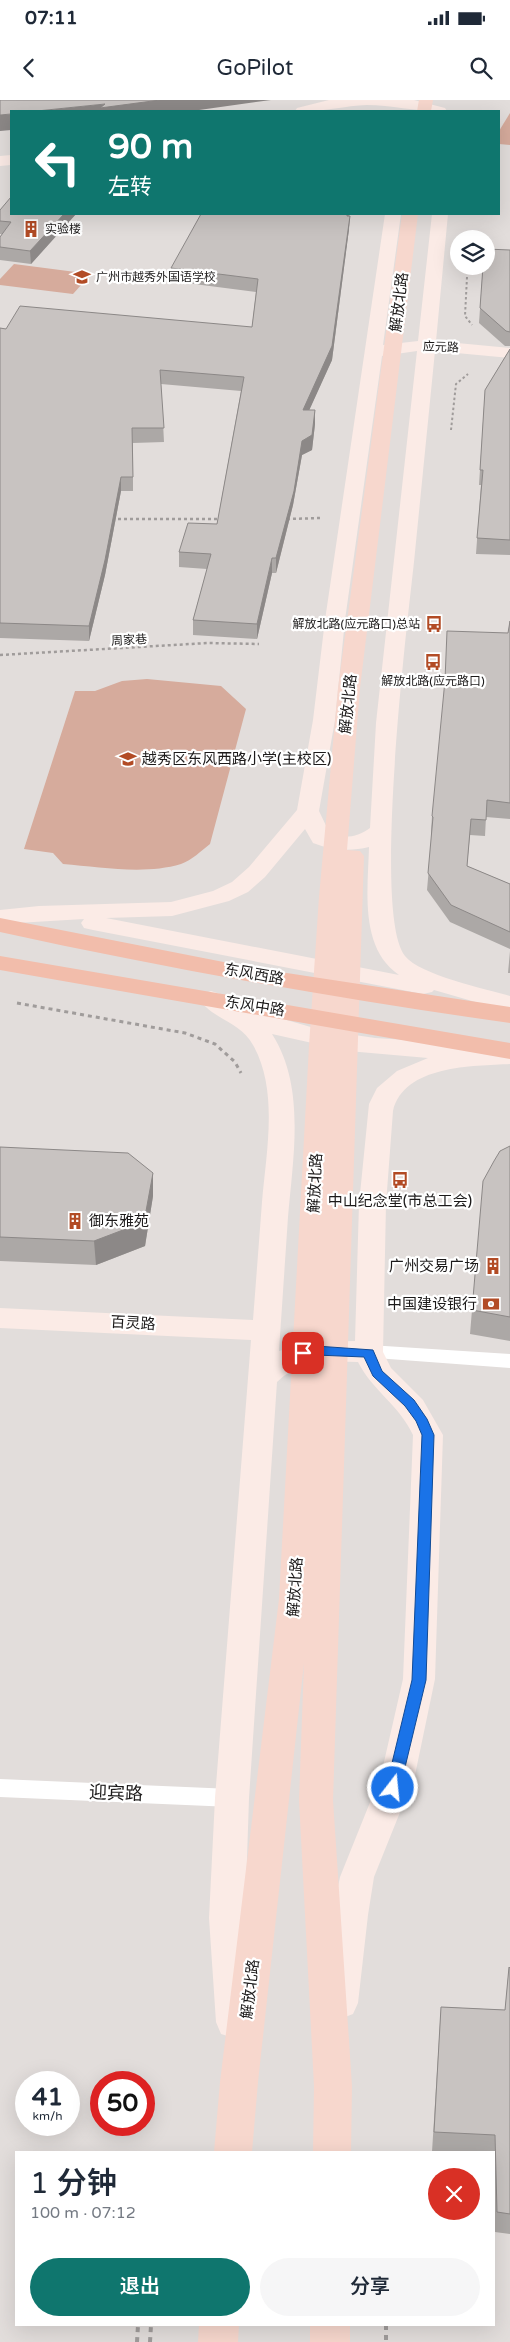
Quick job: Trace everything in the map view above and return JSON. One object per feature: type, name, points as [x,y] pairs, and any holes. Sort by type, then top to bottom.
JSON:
[{"type":"highway","name":"东风西路","points":[[0,925],[76,942],[374,996],[510,1015]]},
{"type":"highway","name":"东风中路","points":[[0,964],[211,999]]},
{"type":"main road","points":[[309,110],[346,105],[401,103],[426,106],[436,110]]},
{"type":"main road","name":"解放北路","points":[[0,917],[39,913],[172,909],[221,896],[240,887],[257,872],[308,811],[324,720],[349,518],[393,215]]},
{"type":"main road","name":"解放北路","points":[[332,2151],[333,2086],[316,1800],[309,1600],[322,1046],[331,888],[349,688],[410,215]]},
{"type":"main road","name":"解放北路","points":[[233,2151],[239,2082],[309,1600],[351,874],[371,647],[423,215]]},
{"type":"main road","name":"解放北路","points":[[440,215],[425,350],[414,483],[387,723],[381,830],[380,902],[384,937],[388,950],[396,962],[411,972],[441,984],[510,1006]]},
{"type":"main road","points":[[373,352],[425,350],[510,361]]},
{"type":"main road","name":"应元路","points":[[425,350],[510,353]]},
{"type":"main road","points":[[308,811],[321,838],[329,841],[348,844],[359,842],[373,837],[381,830]]},
{"type":"main road","points":[[0,908],[39,913],[374,976],[510,1006]]},
{"type":"main road","points":[[211,999],[269,1026],[296,1034],[386,1046],[510,1053]]},
{"type":"main road","points":[[211,999],[244,1021],[260,1035],[271,1058],[279,1088],[281,1132],[232,1798],[227,1918],[239,2082]]},
{"type":"main road","points":[[333,2086],[349,1924],[357,1877],[398,1775],[419,1680],[428,1435],[421,1419],[410,1403],[377,1373],[369,1352],[374,1179],[380,1112],[385,1096],[395,1084],[412,1073],[433,1065],[456,1060],[510,1053]]},
{"type":"main road","name":"百灵路","points":[[0,1318],[195,1326],[266,1331]]},
{"type":"main road","points":[[262,1378],[274,1365],[291,1355],[316,1350],[369,1352]]},
{"type":"main road","points":[[218,2342],[219,2326]]},
{"type":"main road","points":[[330,2326],[330,2342]]},
{"type":"lane","points":[[369,1352],[510,1361]]},
{"type":"lane","name":"迎宾路","points":[[0,1788],[232,1798]]},
{"type":"path","points":[[465,316],[467,277]]},
{"type":"path","points":[[451,430],[456,384]]},
{"type":"path","points":[[110,518],[229,518]]},
{"type":"path","points":[[279,518],[349,518]]},
{"type":"path","name":"周家巷","points":[[0,655],[208,644],[259,644]]},
{"type":"path","points":[[17,1003],[185,1033],[215,1044],[235,1062],[241,1073]]},
{"type":"path","points":[[137,2342],[138,2326]]},
{"type":"path","points":[[150,2342],[151,2326]]},
{"type":"path","points":[[386,2326],[386,2342]]},
{"type":"shaded area","points":[[510,113],[510,145],[500,144],[500,129]]},
{"type":"shaded area","points":[[14,264],[91,274],[73,294],[0,285],[0,279]]},
{"type":"shaded area","points":[[147,679],[221,686],[246,709],[210,844],[193,858],[181,864],[138,870],[63,864],[53,853],[24,849],[75,691],[95,691],[122,681]]},
{"type":"building","points":[[0,100],[160,100],[100,108],[105,104],[47,110],[10,110],[10,114],[0,115]]},
{"type":"building","name":"实验楼","points":[[10,198],[10,215],[63,215],[30,251],[0,247],[0,237],[11,222],[0,221],[0,210]]},
{"type":"building","points":[[200,215],[350,216],[332,346],[303,410],[315,410],[312,435],[302,441],[294,491],[276,558],[272,558],[257,624],[193,620],[211,554],[179,552],[188,523],[217,524],[244,377],[160,370],[164,428],[132,428],[133,477],[121,477],[105,560],[89,626],[0,623],[0,328],[6,329],[20,306],[252,327],[258,279],[171,268]]},
{"type":"building","points":[[495,249],[510,250],[510,332],[506,331],[480,308],[482,275],[495,275]]},
{"type":"building","points":[[510,349],[510,540],[477,538],[483,470],[480,470],[485,390]]},
{"type":"building","points":[[510,621],[510,803],[487,800],[486,820],[471,819],[467,866],[510,884],[510,932],[451,905],[428,873],[445,680],[447,631],[508,633]]},
{"type":"building","name":"广州交易广场","points":[[510,1146],[510,1317],[472,1310],[483,1181],[500,1151]]},
{"type":"building","name":"御东雅苑","points":[[0,1147],[128,1153],[153,1173],[144,1222],[94,1241],[0,1237]]},
{"type":"building","points":[[509,1967],[510,2214],[497,2212],[495,2135],[434,2132],[441,2007],[505,2010]]},
{"type":"place","name":"实验楼","points":[[31,229]]},
{"type":"place","name":"广州市越秀外国语学校","points":[[82,277]]},
{"type":"place","name":"解放北路(应元路口)总站","points":[[434,624]]},
{"type":"place","name":"解放北路(应元路口)","points":[[433,662]]},
{"type":"place","name":"越秀区东风西路小学(主校区)","points":[[128,759]]},
{"type":"place","name":"中山纪念堂(市总工会)","points":[[400,1180]]},
{"type":"place","name":"御东雅苑","points":[[75,1221]]},
{"type":"place","name":"广州交易广场","points":[[493,1266]]},
{"type":"place","name":"中国建设银行","points":[[491,1304]]},
{"type":"route","points":[[303,1353],[316,1350],[369,1352],[377,1373],[410,1403],[421,1419],[428,1435],[419,1680],[398,1775],[393,1788]]}]
